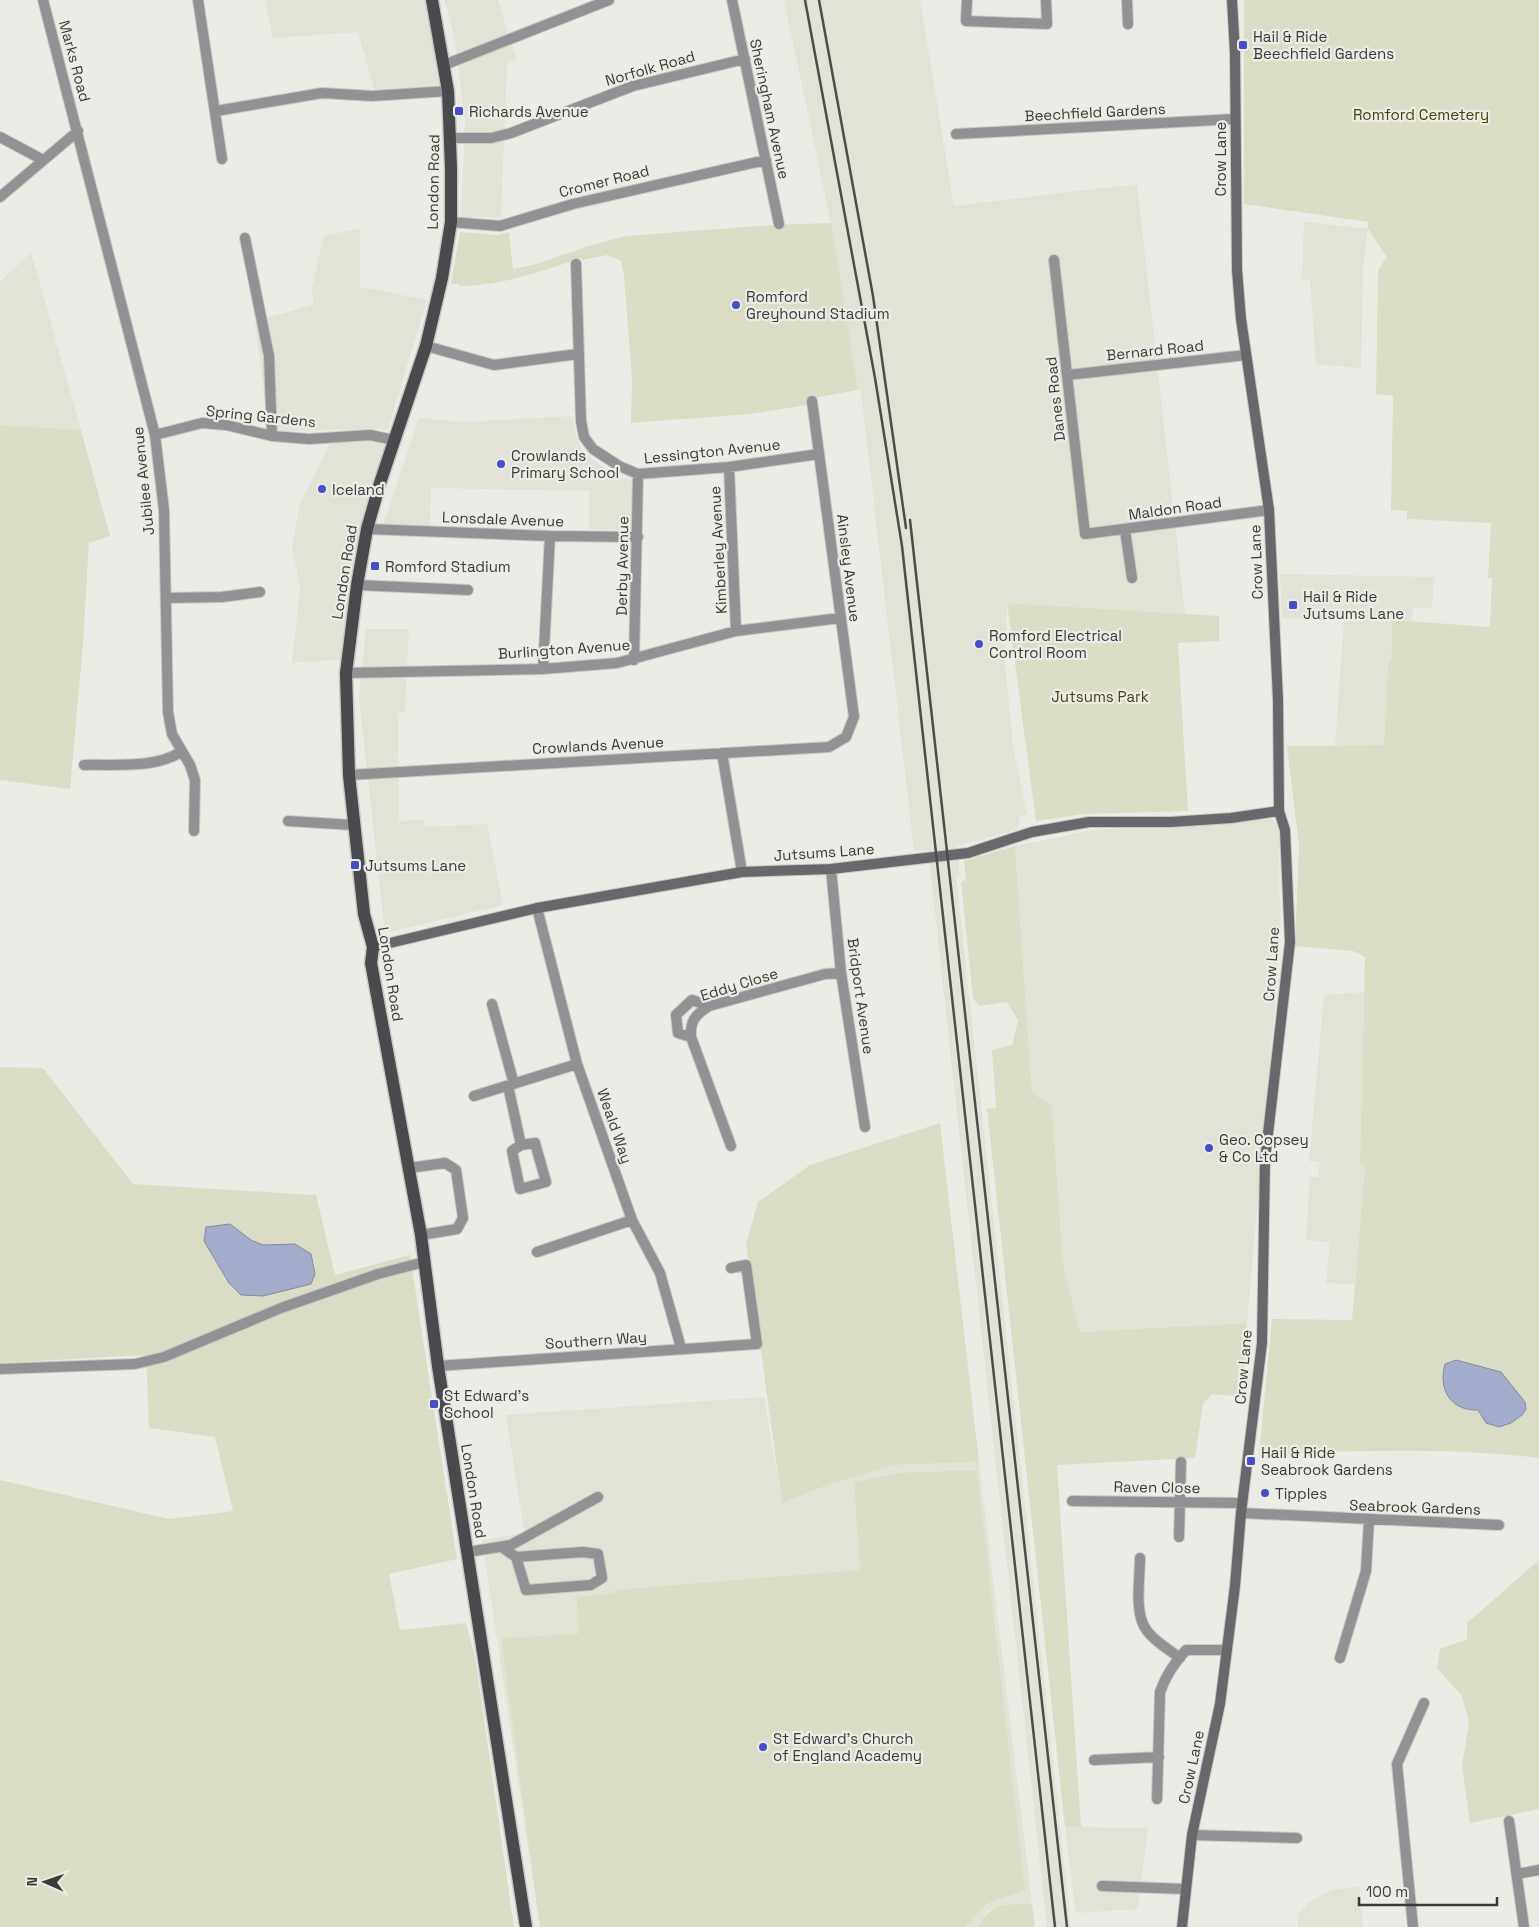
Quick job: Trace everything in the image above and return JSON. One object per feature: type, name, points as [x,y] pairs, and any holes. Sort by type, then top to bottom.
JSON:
[{"type":"main road","name":"London Road","points":[[432,0],[448,91],[450,222],[442,278],[426,346],[394,440],[367,529],[357,585],[346,673],[349,775],[364,914],[374,948],[371,963],[421,1235],[438,1366],[526,1927]]},
{"type":"street","name":"Marks Road","points":[[42,0],[78,131]]},
{"type":"street","points":[[198,0],[222,159]]},
{"type":"street","points":[[444,65],[609,0]]},
{"type":"street","name":"Sheringham Avenue","points":[[732,0],[780,224]]},
{"type":"street","points":[[967,0],[966,22],[1015,25],[1047,24],[1046,0]]},
{"type":"street","points":[[1127,0],[1128,24]]},
{"type":"street","name":"Crow Lane","points":[[1182,1927],[1192,1835],[1220,1704],[1235,1586],[1241,1508],[1262,1343],[1265,1160],[1290,942],[1285,830],[1279,811],[1278,700],[1269,510],[1239,302],[1236,248],[1235,53],[1232,0]]},
{"type":"street","name":"Norfolk Road","points":[[450,138],[491,138],[632,86],[745,59]]},
{"type":"street","points":[[216,111],[322,93],[372,96],[448,91]]},
{"type":"street","name":"Beechfield Gardens","points":[[956,134],[1235,119]]},
{"type":"street","points":[[0,197],[78,131]]},
{"type":"street","name":"Jubilee Avenue","points":[[78,131],[155,435],[164,510],[168,712],[172,734],[190,765],[195,780],[194,831]]},
{"type":"street","points":[[0,137],[43,160]]},
{"type":"street","name":"Cromer Road","points":[[450,222],[500,226],[573,204],[766,160]]},
{"type":"street","points":[[245,238],[269,356],[272,436]]},
{"type":"street","name":"Danes Road","points":[[1054,260],[1085,534]]},
{"type":"street","name":"Lessington Avenue","points":[[576,264],[580,421],[584,438],[593,449],[619,466],[638,474],[729,467],[819,454]]},
{"type":"street","points":[[426,346],[494,365],[578,354]]},
{"type":"street","name":"Bernard Road","points":[[1068,375],[1246,355]]},
{"type":"street","name":"Ainsley Avenue","points":[[812,401],[854,717],[846,737]]},
{"type":"street","name":"Spring Gardens","points":[[155,435],[202,423],[226,425],[272,436],[309,439],[370,434],[394,440]]},
{"type":"street","name":"Kimberley Avenue","points":[[729,467],[736,631]]},
{"type":"street","name":"Derby Avenue","points":[[634,660],[638,474]]},
{"type":"street","name":"Maldon Road","points":[[1085,534],[1269,510]]},
{"type":"street","name":"Lonsdale Avenue","points":[[367,529],[550,536],[638,537]]},
{"type":"street","points":[[1125,530],[1132,578]]},
{"type":"street","points":[[543,669],[550,536]]},
{"type":"street","points":[[357,585],[468,590]]},
{"type":"street","points":[[166,598],[222,597],[260,592]]},
{"type":"street","name":"Burlington Avenue","points":[[346,673],[543,669],[617,663],[634,660],[736,631],[840,618]]},
{"type":"street","name":"Crowlands Avenue","points":[[349,775],[829,747],[846,737]]},
{"type":"street","points":[[84,765],[154,763],[169,760],[181,752]]},
{"type":"street","points":[[722,753],[742,872]]},
{"type":"street","name":"Jutsums Lane","points":[[374,948],[537,908],[742,872],[831,869],[968,853],[1032,832],[1089,822],[1170,822],[1231,818],[1279,811]]},
{"type":"street","points":[[288,821],[353,825]]},
{"type":"street","name":"Bridport Avenue","points":[[831,869],[841,972],[865,1127]]},
{"type":"street","name":"Weald Way","points":[[537,908],[577,1064],[632,1220],[660,1273],[681,1348]]},
{"type":"street","name":"Eddy Close","points":[[691,1038],[691,1025],[696,1014],[709,1006],[825,974],[841,972]]},
{"type":"street","points":[[709,1006],[692,1000],[676,1015],[678,1033],[691,1038],[731,1146]]},
{"type":"street","points":[[492,1004],[511,1085],[521,1145]]},
{"type":"street","points":[[474,1096],[577,1064]]},
{"type":"street","points":[[535,1143],[546,1182],[520,1189],[512,1151],[521,1145],[535,1143]]},
{"type":"street","points":[[409,1168],[445,1163],[456,1170],[463,1218],[457,1229],[421,1235]]},
{"type":"street","points":[[537,1252],[632,1220]]},
{"type":"street","points":[[0,1369],[135,1364],[164,1358],[281,1308],[378,1274],[424,1262]]},
{"type":"street","name":"Southern Way","points":[[438,1366],[757,1344],[746,1265],[731,1268]]},
{"type":"street","points":[[1179,1537],[1181,1462]]},
{"type":"street","points":[[468,1552],[503,1548],[598,1497]]},
{"type":"street","name":"Raven Close","points":[[1072,1501],[1179,1503],[1241,1508]]},
{"type":"street","name":"Seabrook Gardens","points":[[1241,1508],[1369,1520],[1499,1525]]},
{"type":"street","points":[[1340,1658],[1366,1570],[1369,1520]]},
{"type":"street","points":[[503,1548],[516,1557],[526,1590],[590,1586],[602,1578],[598,1554],[582,1552],[516,1557]]},
{"type":"street","points":[[1140,1558],[1140,1605],[1143,1624],[1157,1641],[1180,1658]]},
{"type":"street","points":[[1157,1799],[1160,1692],[1172,1666],[1186,1650],[1227,1650]]},
{"type":"street","points":[[1413,1927],[1397,1764],[1424,1703]]},
{"type":"street","points":[[1094,1760],[1159,1757]]},
{"type":"street","points":[[1509,1821],[1524,1927]]},
{"type":"street","points":[[1192,1835],[1297,1838]]},
{"type":"street","points":[[1517,1874],[1539,1870]]},
{"type":"street","points":[[1102,1886],[1186,1889]]},
{"type":"shaded area","points":[[265,0],[426,0],[439,86],[374,89],[358,32],[273,38]]},
{"type":"shaded area","points":[[445,0],[498,0],[516,58],[507,65],[501,217],[461,217],[465,121],[455,40]]},
{"type":"shaded area","points":[[784,0],[920,0],[954,206],[1137,184],[1185,614],[1007,603],[1005,665],[1013,746],[1027,814],[1018,817],[1020,822],[1016,830],[957,846],[960,876],[956,876],[1071,1927],[1047,1927],[928,850],[914,851],[861,392],[856,389],[831,223]]},
{"type":"shaded area","points":[[1304,222],[1368,229],[1363,266],[1361,368],[1316,364],[1310,280],[1302,279]]},
{"type":"shaded area","points":[[360,228],[360,287],[427,300],[388,429],[279,431],[268,424],[255,321],[313,305],[312,287],[324,236]]},
{"type":"shaded area","points":[[31,252],[81,430],[0,425],[0,282]]},
{"type":"shaded area","name":"Crowlands Primary School","points":[[574,416],[575,433],[582,452],[618,477],[632,481],[631,530],[589,529],[589,491],[431,488],[430,527],[383,526],[419,418],[463,422]]},
{"type":"shaded area","points":[[333,437],[394,440],[380,483],[347,659],[292,663],[300,588],[292,546],[300,504]]},
{"type":"shaded area","points":[[1280,574],[1434,577],[1432,608],[1413,608],[1412,621],[1392,620],[1391,662],[1388,663],[1384,745],[1335,745],[1344,620],[1282,618]]},
{"type":"shaded area","points":[[366,629],[409,629],[405,712],[398,713],[399,821],[424,820],[425,827],[487,824],[503,905],[385,933],[359,698]]},
{"type":"shaded area","points":[[1271,819],[1279,826],[1280,946],[1247,1323],[1080,1332],[1063,1265],[1052,1106],[1032,1093],[1015,846],[1093,830]]},
{"type":"shaded area","points":[[1364,992],[1360,1163],[1365,1165],[1355,1284],[1326,1283],[1330,1242],[1306,1240],[1310,1177],[1318,1177],[1320,1162],[1309,1161],[1324,995]]},
{"type":"shaded area","name":"St Edward's Church of England Academy","points":[[764,1397],[782,1502],[827,1485],[896,1465],[979,1462],[1032,1904],[994,1908],[987,1911],[978,1927],[540,1927],[483,1546],[483,1540],[518,1534],[524,1531],[506,1415]]},
{"type":"shaded area","points":[[1065,1827],[1148,1828],[1138,1909],[1076,1913]]},
{"type":"shaded area","points":[[1359,1886],[1363,1927],[1298,1927],[1297,1915],[1309,1902],[1331,1890]]},
{"type":"green space","name":"Romford Cemetery","points":[[1244,0],[1539,0],[1539,1458],[1434,1451],[1364,1451],[1259,1455],[1272,1319],[1352,1320],[1365,1165],[1360,1163],[1365,957],[1353,951],[1295,946],[1299,846],[1287,746],[1384,745],[1388,662],[1391,662],[1392,620],[1490,627],[1492,578],[1488,578],[1491,523],[1407,519],[1407,511],[1391,510],[1393,396],[1376,394],[1378,270],[1387,257],[1368,229],[1368,222],[1244,204]]},
{"type":"green space","name":"Romford Greyhound Stadium","points":[[831,223],[858,390],[819,397],[807,402],[807,405],[750,414],[631,423],[632,378],[624,276],[621,261],[608,255],[582,260],[582,258],[506,281],[459,286],[459,284],[451,284],[460,232],[498,235],[509,232],[513,269],[537,264],[588,246],[626,236],[772,225]]},
{"type":"green space","points":[[0,425],[81,430],[110,536],[89,543],[83,644],[70,789],[0,780]]},
{"type":"green space","name":"Jutsums Park","points":[[1007,603],[1219,616],[1219,641],[1178,643],[1188,811],[1084,814],[1036,821]]},
{"type":"green space","points":[[1015,846],[1032,1093],[1052,1106],[1063,1265],[1080,1332],[1247,1323],[1242,1397],[1212,1394],[1203,1404],[1195,1458],[1057,1465],[1081,1827],[1065,1827],[987,1109],[996,1108],[992,1050],[1012,1045],[1018,1020],[1007,1002],[979,1006],[973,998],[961,882],[966,879],[964,861]]},
{"type":"green space","points":[[0,1067],[43,1068],[133,1184],[316,1195],[335,1275],[410,1255],[457,1559],[389,1574],[400,1630],[466,1623],[475,1657],[514,1927],[0,1927],[0,1480],[169,1519],[233,1511],[215,1437],[149,1428],[146,1355],[0,1363]]},
{"type":"green space","points":[[940,1123],[979,1462],[896,1465],[827,1485],[782,1503],[746,1244],[758,1202],[810,1165]]},
{"type":"green space","name":"St Edward's Church of England Academy","points":[[977,1470],[1025,1890],[986,1904],[965,1927],[540,1927],[501,1638],[578,1634],[577,1597],[614,1593],[615,1590],[860,1570],[854,1482],[901,1473]]},
{"type":"green space","points":[[1539,1560],[1539,1809],[1470,1823],[1462,1766],[1469,1722],[1462,1696],[1437,1668],[1440,1649],[1467,1639],[1467,1623]]},
{"type":"green space","points":[[1032,1904],[1035,1927],[978,1927],[983,1918],[994,1908],[1007,1905]]},
{"type":"water","points":[[230,1224],[251,1240],[263,1245],[295,1244],[311,1254],[315,1274],[311,1284],[263,1296],[241,1295],[229,1283],[204,1241],[206,1227]]},
{"type":"water","points":[[1456,1360],[1501,1372],[1525,1402],[1526,1409],[1522,1415],[1511,1423],[1499,1427],[1486,1423],[1478,1410],[1460,1407],[1453,1402],[1445,1390],[1443,1373],[1445,1364]]},
{"type":"railway","points":[[805,0],[875,378],[902,546],[1055,1927]]},
{"type":"railway","points":[[819,0],[873,296],[906,528]]},
{"type":"railway","points":[[910,520],[1067,1927]]},
{"type":"place","name":"Hail & Ride Beechfield Gardens","points":[[1243,45]]},
{"type":"place","name":"Richards Avenue","points":[[459,111]]},
{"type":"place","name":"Romford Greyhound Stadium","points":[[736,305]]},
{"type":"place","name":"Crowlands Primary School","points":[[501,464]]},
{"type":"place","name":"Iceland","points":[[322,489]]},
{"type":"place","name":"Romford Stadium","points":[[375,566]]},
{"type":"place","name":"Hail & Ride Jutsums Lane","points":[[1293,605]]},
{"type":"place","name":"Romford Electrical Control Room","points":[[979,644]]},
{"type":"place","name":"Jutsums Lane","points":[[355,865]]},
{"type":"place","name":"Geo. Copsey & Co Ltd","points":[[1209,1148]]},
{"type":"place","name":"St Edward's School","points":[[434,1404]]},
{"type":"place","name":"Hail & Ride Seabrook Gardens","points":[[1251,1461]]},
{"type":"place","name":"Tipples","points":[[1265,1493]]},
{"type":"place","name":"St Edward's Church of England Academy","points":[[763,1747]]}]
